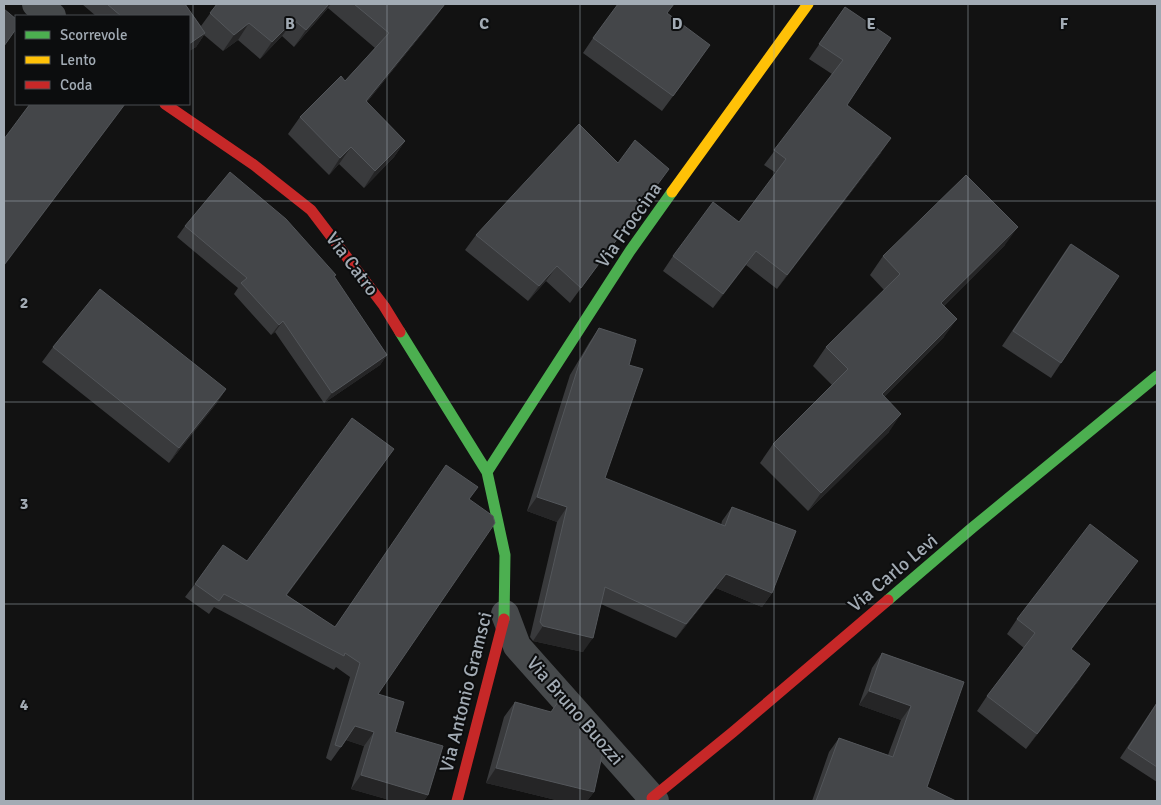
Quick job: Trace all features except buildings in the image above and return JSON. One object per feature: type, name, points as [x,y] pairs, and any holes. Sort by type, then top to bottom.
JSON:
[{"type":"street","points":[[36,4],[51,15]]},
{"type":"street","name":"Via Froccina","points":[[487,472],[630,252],[808,4]]},
{"type":"street","name":"Via Catro","points":[[166,105],[254,165],[311,210],[384,306],[487,472]]},
{"type":"street","name":"Via Carlo Levi","points":[[653,800],[972,528],[1157,376]]},
{"type":"street","name":"Via Antonio Gramsci","points":[[457,801],[505,614],[505,555],[487,472]]},
{"type":"street","name":"Via Bruno Buozzi","points":[[505,614],[517,646],[653,800]]},
{"type":"traffic: fast","points":[[487,472],[630,251],[672,192]]},
{"type":"traffic: fast","points":[[400,332],[487,472],[505,555],[504,619]]},
{"type":"traffic: fast","points":[[888,600],[972,528],[1157,376]]},
{"type":"traffic: slow","points":[[672,192],[808,4]]},
{"type":"traffic: jam","points":[[166,105],[254,165],[311,210],[384,306],[400,332]]},
{"type":"traffic: jam","points":[[652,798],[888,600]]},
{"type":"traffic: jam","points":[[457,801],[504,619]]}]
